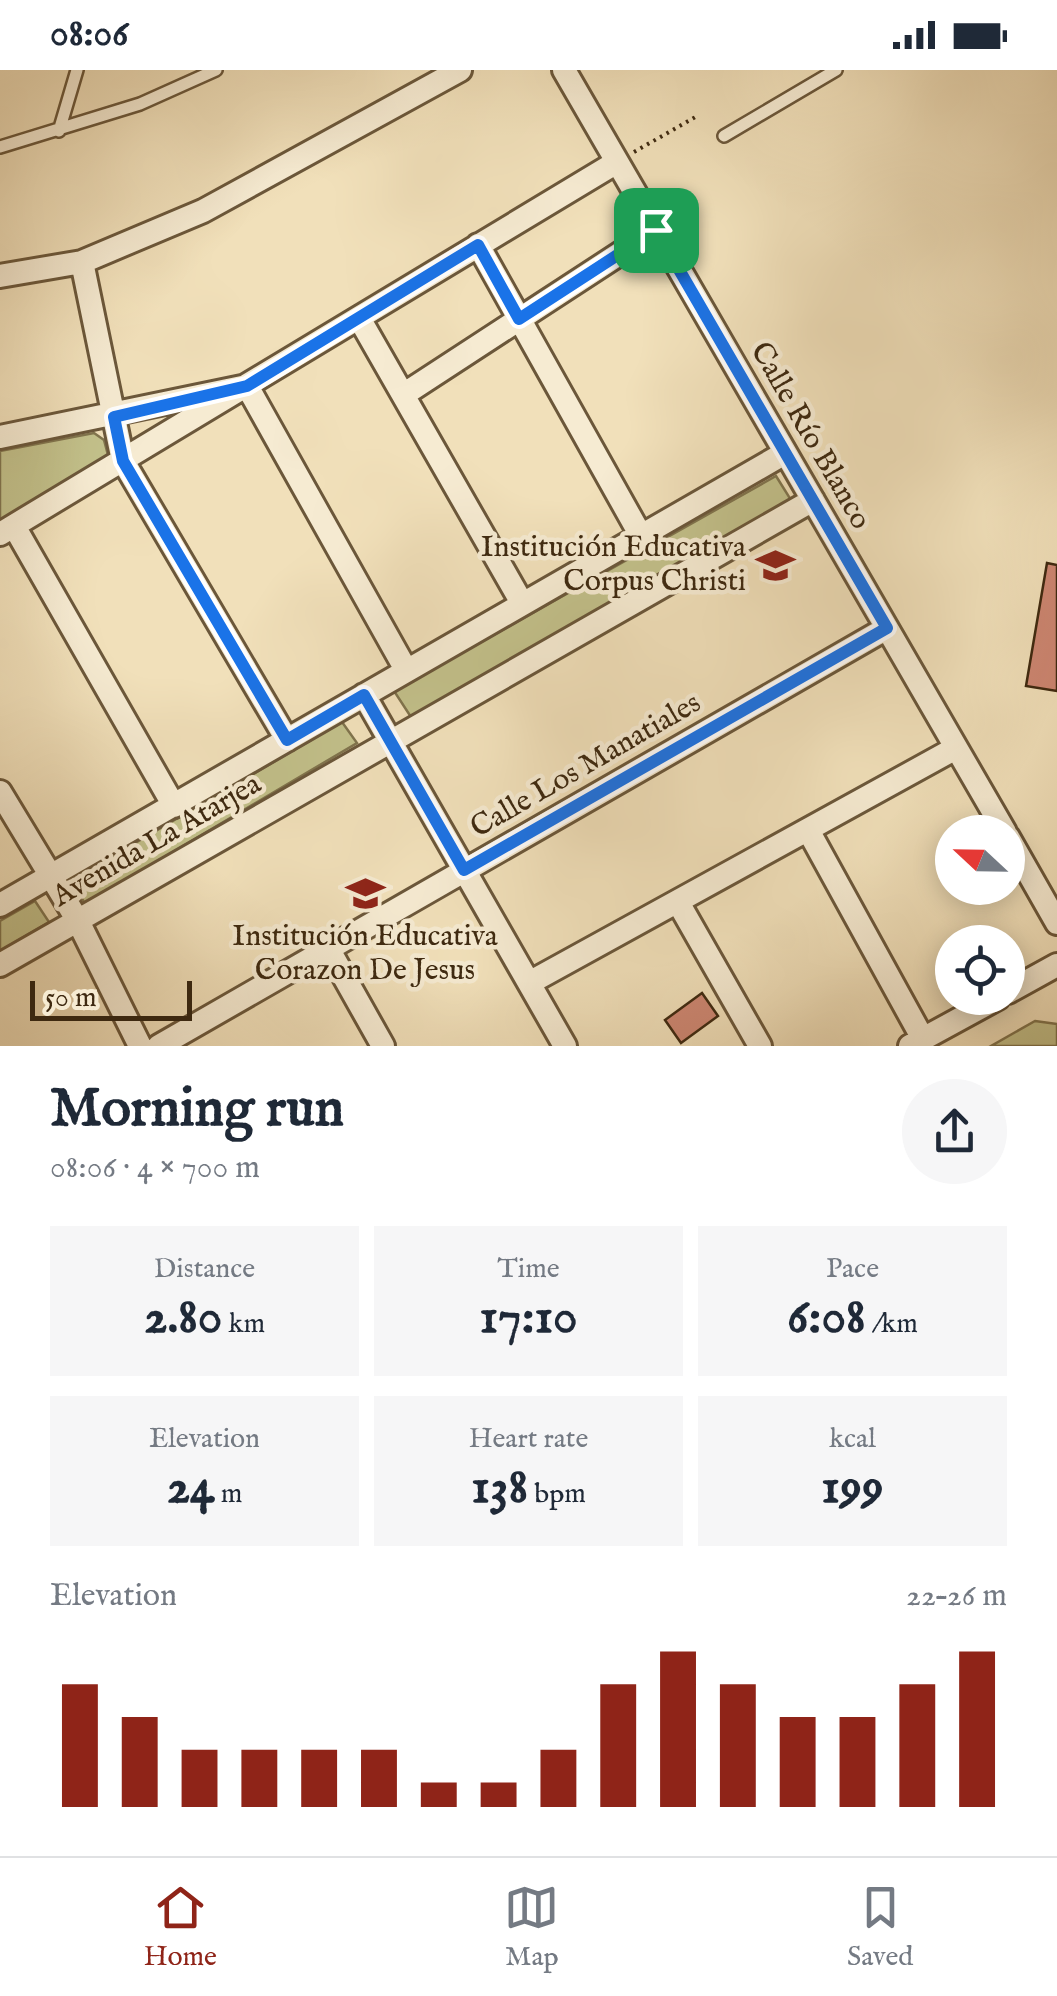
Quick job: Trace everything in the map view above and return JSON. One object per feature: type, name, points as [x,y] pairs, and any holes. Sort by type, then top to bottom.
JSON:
[{"type":"street","points":[[0,276],[82,262],[204,212],[460,70]]},
{"type":"street","name":"Calle Río Blanco","points":[[564,70],[995,815]]},
{"type":"street","points":[[174,806],[7,530],[617,162]]},
{"type":"street","points":[[402,394],[656,230]]},
{"type":"street","points":[[478,245],[641,536]]},
{"type":"street","points":[[82,262],[123,461],[287,740]]},
{"type":"street","points":[[359,318],[522,603]]},
{"type":"street","points":[[0,437],[114,417],[247,386]]},
{"type":"street","points":[[247,386],[405,668]]},
{"type":"street","name":"Avenida La Atarjea","points":[[0,906],[405,668],[786,453]]},
{"type":"street","name":"Avenida La Atarjea","points":[[0,965],[812,500]]},
{"type":"street","name":"Calle Los Manatiales","points":[[159,1046],[887,628]]},
{"type":"street","points":[[364,695],[565,1046]]},
{"type":"street","points":[[529,983],[680,904],[956,748]]},
{"type":"street","points":[[0,792],[78,920],[140,1046]]},
{"type":"street","points":[[808,830],[916,1042],[966,1015]]},
{"type":"street","name":"Calle Río Blanco","points":[[1025,867],[1057,922]]},
{"type":"street","points":[[680,904],[760,1046]]},
{"type":"street","points":[[329,950],[384,1046]]},
{"type":"street","points":[[1025,983],[1057,965]]},
{"type":"lane","points":[[60,131],[77,70]]},
{"type":"lane","points":[[0,146],[140,104],[216,70]]},
{"type":"lane","points":[[724,136],[836,70]]},
{"type":"path","points":[[617,162],[699,115]]},
{"type":"shaded area","points":[[94,433],[104,440],[109,459],[0,523],[0,451]]},
{"type":"shaded area","points":[[776,476],[791,500],[411,717],[394,691]]},
{"type":"shaded area","points":[[342,722],[357,743],[85,904],[72,880]]},
{"type":"shaded area","points":[[35,901],[49,922],[0,951],[0,921]]},
{"type":"shaded area","points":[[1035,1021],[1057,1024],[1057,1046],[991,1046]]},
{"type":"building","points":[[1047,563],[1057,565],[1057,691],[1026,686]]},
{"type":"building","points":[[702,993],[718,1016],[681,1043],[665,1020]]},
{"type":"place","name":"Institución Educativa Corpus Christi","points":[[776,565]]},
{"type":"place","name":"Institución Educativa Corazon De Jesus","points":[[365,893]]},
{"type":"route","points":[[656,230],[887,628],[464,870],[364,695],[287,740],[123,461],[114,417],[247,386],[478,245],[519,319],[656,230]]}]
